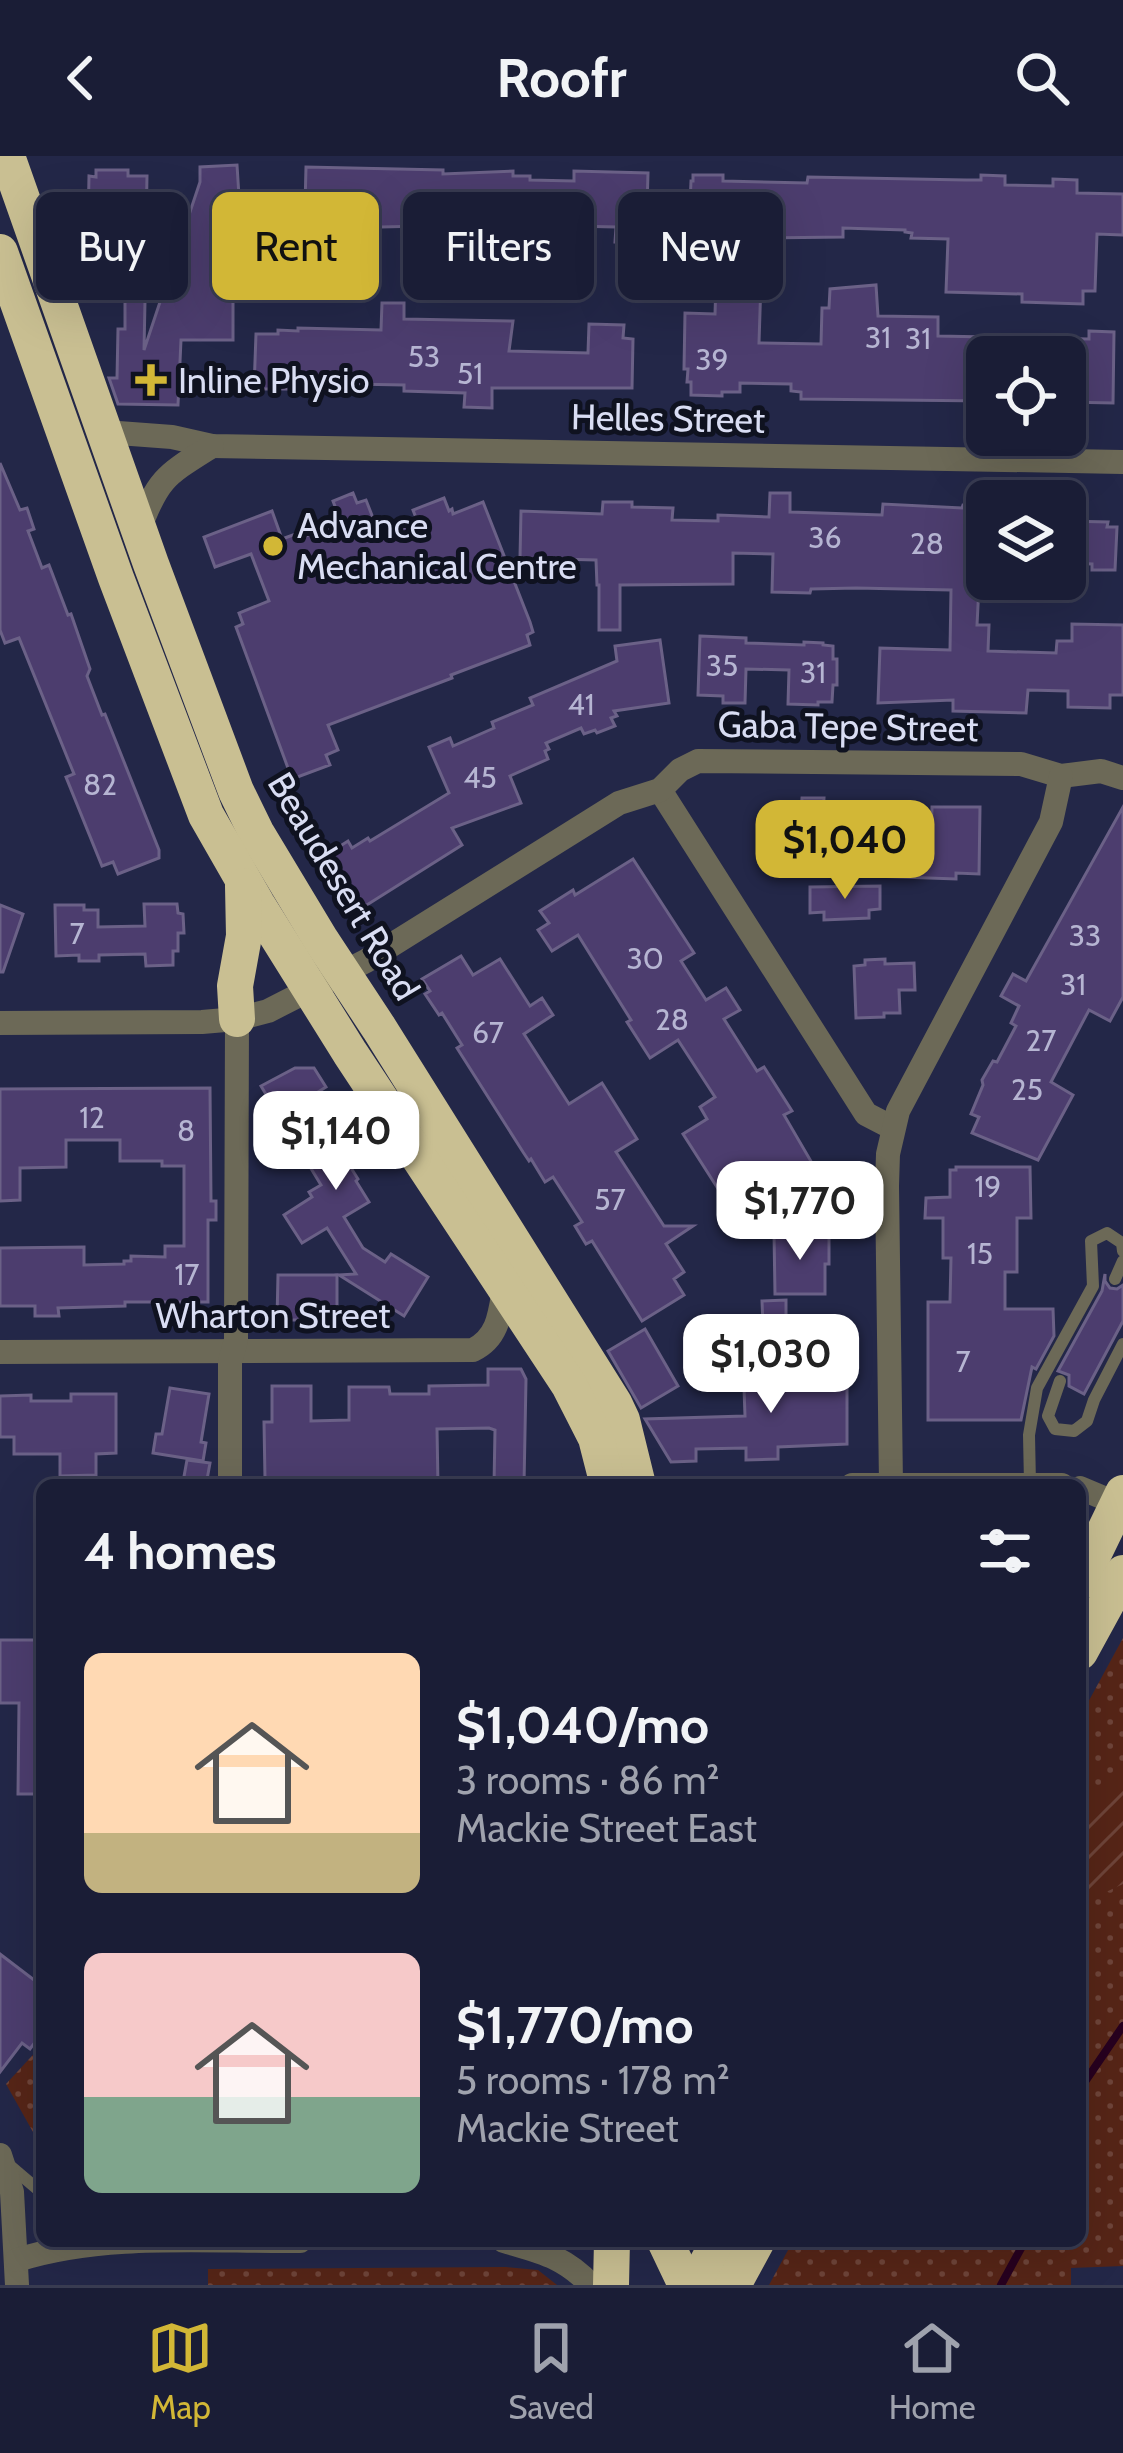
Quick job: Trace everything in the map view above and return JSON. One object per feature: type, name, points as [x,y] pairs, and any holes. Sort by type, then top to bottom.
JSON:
[{"type":"highway","name":"Beaudesert Road","points":[[8,156],[236,791],[327,982],[504,1289],[569,1385],[596,1438],[606,1479]]},
{"type":"highway","name":"Beaudesert Road","points":[[0,252],[206,815],[243,880],[327,982],[380,1028],[614,1403],[637,1479]]},
{"type":"highway","points":[[237,1019],[243,880]]},
{"type":"highway","points":[[1086,1570],[1121,1499]]},
{"type":"highway","points":[[1086,1641],[1123,1573]]},
{"type":"highway","points":[[611,2285],[612,2247]]},
{"type":"highway","points":[[669,2247],[691,2285],[715,2247]]},
{"type":"highway","points":[[734,2285],[755,2247]]},
{"type":"street","name":"Helles Street","points":[[105,432],[172,437],[212,446],[1123,462]]},
{"type":"street","points":[[139,530],[152,494],[163,481],[212,446]]},
{"type":"street","name":"Gaba Tepe Street","points":[[0,1023],[202,1022],[268,1011],[327,982],[619,803],[660,790],[698,760],[1021,764],[1061,776],[1101,772],[1123,778]]},
{"type":"street","points":[[891,1479],[887,1186],[892,1128],[1052,822],[1061,776]]},
{"type":"street","points":[[660,790],[866,1114],[892,1128]]},
{"type":"street","points":[[230,1479],[230,1362],[236,1340],[237,1019]]},
{"type":"street","name":"Wharton Street","points":[[0,1352],[473,1350],[493,1335],[504,1289]]},
{"type":"street","points":[[1086,1490],[1121,1499]]},
{"type":"street","points":[[1,2157],[12,2192],[17,2272],[52,2249],[69,2247]]},
{"type":"street","points":[[526,2247],[562,2260],[590,2285]]},
{"type":"lane","points":[[1030,1479],[1029,1435],[1037,1388],[1093,1286],[1091,1241],[1107,1233],[1122,1243],[1123,1251]]},
{"type":"lane","points":[[1115,1279],[1123,1262]]},
{"type":"lane","points":[[1060,1382],[1048,1416],[1055,1429],[1074,1431],[1088,1421],[1123,1344]]},
{"type":"lane","points":[[1,2157],[36,2188]]},
{"type":"shaded area","points":[[1123,1638],[1123,2266],[1071,2268],[1071,2285],[769,2285],[790,2247],[1086,2247],[1086,1706]]},
{"type":"shaded area","points":[[1123,1766],[1123,1884],[1086,1903],[1086,1813]]},
{"type":"shaded area","points":[[36,2052],[36,2137],[6,2084]]},
{"type":"shaded area","points":[[208,2269],[538,2270],[557,2285],[208,2285]]},
{"type":"building","points":[[237,165],[239,192],[212,192],[212,300],[233,300],[233,340],[181,340],[178,405],[118,404],[109,378],[117,378],[118,329],[125,329],[125,301],[145,301],[144,350],[161,300],[188,300],[188,218],[200,167]]},
{"type":"building","points":[[306,167],[443,170],[443,174],[513,171],[513,176],[530,176],[530,180],[574,181],[574,171],[648,173],[647,192],[618,192],[618,242],[616,227],[594,226],[594,192],[403,192],[403,226],[379,227],[379,192],[305,192]]},
{"type":"building","points":[[96,170],[128,170],[128,176],[147,176],[147,192],[89,192],[89,176],[96,177]]},
{"type":"building","points":[[693,175],[723,175],[723,181],[807,183],[808,177],[981,180],[981,175],[1005,176],[1005,185],[1053,186],[1053,179],[1077,180],[1077,193],[1123,194],[1123,235],[1097,234],[1095,291],[1083,291],[1083,304],[1022,302],[1022,294],[946,292],[948,239],[911,238],[912,233],[905,230],[843,228],[843,237],[783,238],[783,192],[691,192]]},
{"type":"building","points":[[876,285],[878,316],[938,317],[938,336],[966,337],[966,401],[801,399],[801,392],[791,391],[791,384],[740,383],[740,392],[691,395],[688,369],[684,369],[685,313],[715,314],[715,300],[760,300],[759,343],[821,344],[822,308],[829,308],[830,289]]},
{"type":"building","points":[[382,303],[404,303],[404,319],[513,321],[509,351],[588,353],[589,324],[624,325],[623,338],[633,339],[632,388],[492,388],[492,408],[464,407],[465,393],[404,391],[404,385],[254,389],[256,334],[298,328],[381,330]]},
{"type":"building","points":[[1089,331],[1114,332],[1113,403],[1086,402]]},
{"type":"building","points":[[0,463],[20,510],[27,508],[34,529],[28,531],[42,568],[49,565],[71,614],[90,669],[87,676],[159,850],[159,858],[118,874],[113,862],[102,866],[66,777],[74,774],[19,638],[5,643],[0,630]]},
{"type":"building","points":[[353,493],[357,503],[366,500],[380,536],[418,523],[413,510],[444,498],[453,514],[483,502],[533,632],[527,635],[530,645],[328,725],[338,750],[326,755],[330,765],[292,779],[236,627],[243,624],[239,613],[269,601],[251,554],[215,567],[204,537],[272,511],[282,539],[304,531],[306,536],[341,522],[333,501]]},
{"type":"building","points":[[770,493],[790,493],[790,512],[882,515],[883,504],[966,505],[966,600],[978,600],[977,625],[989,625],[988,651],[1056,653],[1057,641],[1072,641],[1072,624],[1123,625],[1123,695],[1110,695],[1110,708],[1068,707],[1068,691],[1028,690],[1026,713],[953,711],[953,700],[878,703],[880,648],[950,650],[951,590],[772,592],[773,554],[733,553],[733,584],[620,585],[620,630],[599,630],[596,560],[520,558],[521,511],[602,514],[603,502],[632,502],[632,507],[673,508],[672,520],[769,517]]},
{"type":"building","points":[[1086,521],[1108,522],[1107,527],[1117,527],[1115,570],[1092,570],[1092,564],[1086,564]]},
{"type":"building","points":[[700,636],[833,646],[837,685],[833,685],[832,702],[788,704],[789,670],[746,669],[745,703],[723,703],[723,696],[698,695]]},
{"type":"building","points":[[660,640],[669,703],[614,711],[615,726],[584,734],[581,728],[546,743],[548,759],[510,776],[521,803],[452,828],[462,845],[362,908],[352,897],[326,855],[348,841],[352,848],[370,841],[449,793],[429,747],[450,738],[453,746],[494,728],[492,722],[533,705],[530,698],[617,661],[615,646]]},
{"type":"building","points":[[802,798],[824,798],[823,818],[829,818],[827,870],[791,869],[791,863],[774,862],[775,818],[801,813]]},
{"type":"building","points":[[932,807],[980,807],[979,874],[956,873],[956,879],[873,876],[874,843],[931,844]]},
{"type":"building","points":[[1123,807],[1123,997],[1110,1021],[1089,1010],[1051,1082],[1073,1095],[1038,1160],[972,1133],[979,1117],[971,1114],[982,1080],[1016,1026],[1011,1023],[1019,1006],[1001,996],[1013,974],[1026,981]]},
{"type":"building","points":[[633,859],[694,953],[681,961],[706,1000],[726,988],[740,1010],[724,1019],[757,1071],[764,1067],[792,1111],[784,1115],[823,1182],[770,1215],[747,1180],[722,1195],[683,1134],[707,1119],[700,1107],[715,1097],[678,1040],[650,1058],[578,935],[552,951],[538,930],[549,923],[540,911]]},
{"type":"building","points":[[880,886],[880,909],[869,910],[869,918],[824,920],[824,912],[810,913],[810,887]]},
{"type":"building","points":[[144,904],[177,904],[178,913],[183,914],[184,933],[178,933],[173,965],[146,966],[145,954],[99,955],[99,961],[79,961],[79,955],[56,956],[55,905],[98,910],[98,927],[145,926]]},
{"type":"building","points":[[0,905],[23,914],[3,972],[0,972]]},
{"type":"building","points":[[461,956],[473,975],[500,959],[530,1006],[542,998],[553,1015],[524,1034],[569,1104],[602,1083],[637,1139],[616,1152],[664,1226],[693,1226],[666,1244],[684,1272],[674,1279],[684,1295],[642,1321],[592,1241],[586,1244],[575,1226],[582,1222],[553,1177],[545,1182],[523,1152],[457,1048],[462,1045],[425,994],[430,991],[422,979]]},
{"type":"building","points":[[885,959],[885,964],[914,963],[915,990],[899,990],[900,1013],[856,1018],[854,966]]},
{"type":"building","points":[[295,1068],[314,1068],[326,1087],[318,1092],[322,1099],[312,1106],[369,1202],[344,1217],[363,1248],[385,1262],[391,1254],[428,1277],[404,1316],[339,1275],[356,1274],[327,1228],[302,1243],[284,1215],[312,1197],[309,1192],[321,1185],[261,1086]]},
{"type":"building","points":[[210,1088],[211,1201],[216,1201],[216,1220],[208,1220],[208,1302],[58,1308],[59,1316],[35,1316],[35,1306],[0,1306],[0,1248],[84,1247],[84,1265],[124,1264],[131,1256],[165,1257],[165,1246],[184,1246],[184,1166],[120,1161],[120,1140],[66,1140],[66,1167],[20,1168],[20,1200],[0,1201],[0,1089]]},
{"type":"building","points":[[1030,1167],[1031,1218],[1017,1218],[1017,1272],[1005,1272],[1005,1309],[1053,1309],[1054,1336],[1036,1369],[1032,1367],[1021,1420],[928,1420],[928,1302],[950,1302],[951,1258],[943,1258],[943,1218],[925,1218],[926,1198],[950,1197],[950,1170]]},
{"type":"building","points":[[806,1232],[805,1236],[829,1235],[825,1294],[775,1294],[774,1233]]},
{"type":"building","points":[[1105,1274],[1110,1288],[1123,1285],[1123,1321],[1084,1394],[1069,1386],[1069,1375],[1058,1371],[1102,1291]]},
{"type":"building","points":[[278,1275],[337,1275],[337,1320],[277,1320]]},
{"type":"building","points":[[786,1300],[786,1324],[763,1325],[762,1301]]},
{"type":"building","points":[[645,1329],[678,1386],[641,1408],[608,1351]]},
{"type":"building","points":[[851,1346],[847,1444],[778,1447],[778,1459],[746,1460],[746,1448],[696,1449],[696,1461],[671,1462],[645,1419],[745,1416],[744,1388],[800,1386],[800,1367],[823,1366],[822,1347]]},
{"type":"building","points":[[488,1369],[521,1369],[526,1379],[524,1479],[494,1479],[495,1430],[489,1428],[437,1429],[438,1479],[265,1479],[264,1422],[272,1422],[272,1386],[311,1386],[311,1421],[349,1420],[349,1387],[429,1394],[429,1386],[488,1385]]},
{"type":"building","points":[[170,1388],[209,1394],[201,1442],[206,1443],[203,1461],[153,1453],[156,1434],[162,1434]]},
{"type":"building","points":[[71,1394],[116,1394],[116,1453],[96,1454],[96,1475],[60,1476],[60,1454],[14,1454],[14,1437],[0,1437],[0,1396],[71,1401]]},
{"type":"building","points":[[187,1460],[210,1463],[207,1479],[184,1479]]},
{"type":"building","points":[[0,1640],[36,1640],[36,1794],[18,1794],[19,1703],[0,1703]]},
{"type":"building","points":[[0,1954],[36,1981],[36,2041],[30,2049],[22,2043],[0,2072]]},
{"type":"waterway","points":[[1086,2080],[1123,2026]]},
{"type":"waterway","points":[[1001,2285],[1022,2247]]},
{"type":"place","name":"Inline Physio","points":[[151,380]]},
{"type":"place","name":"Advance Mechanical Centre","points":[[273,546]]}]
